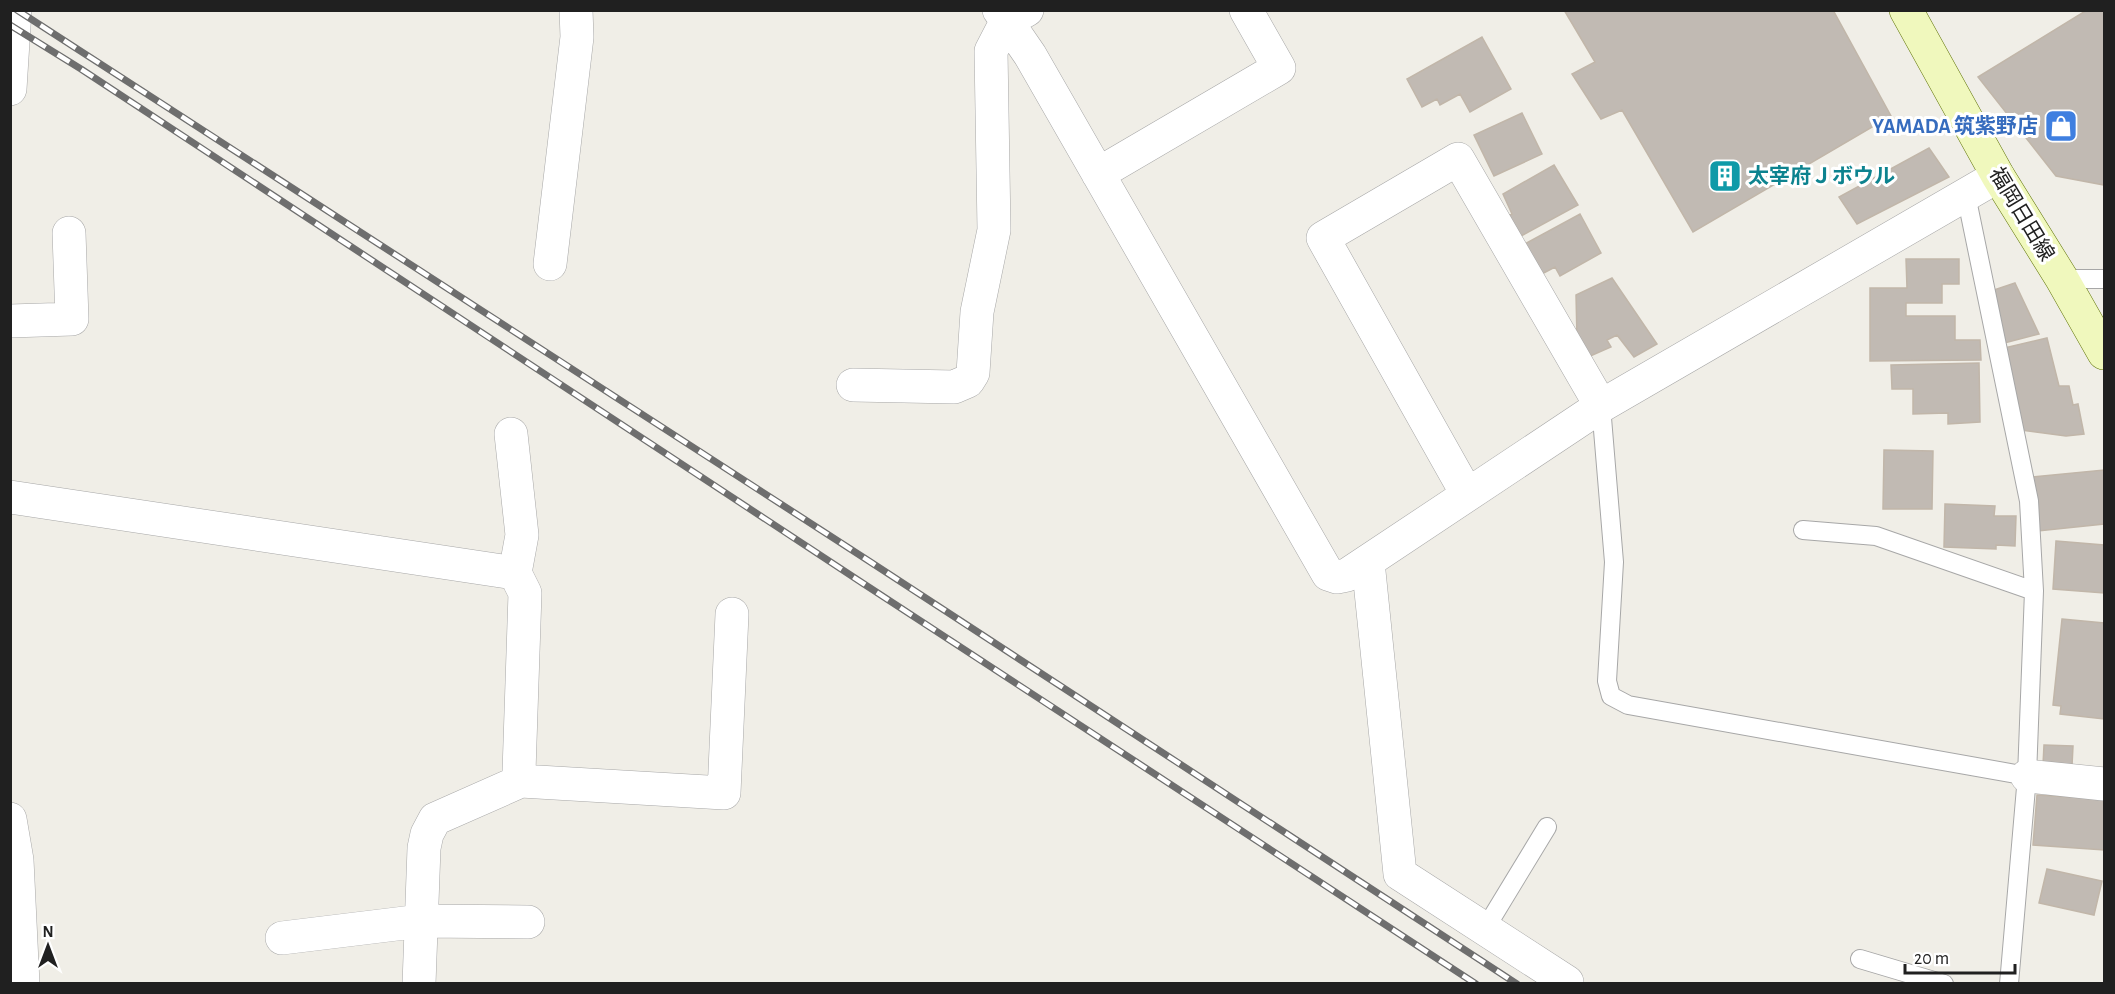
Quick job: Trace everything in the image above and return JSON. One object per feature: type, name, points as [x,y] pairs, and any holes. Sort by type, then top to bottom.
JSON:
[{"type":"main road","name":"福岡日田線","points":[[1906,10],[1998,176],[2062,279],[2104,353]]},
{"type":"street","points":[[11,78],[15,10]]},
{"type":"street","points":[[550,264],[577,37],[576,10]]},
{"type":"street","points":[[1098,174],[1279,68],[1246,10]]},
{"type":"street","points":[[1011,14],[1030,55],[1328,574],[1337,577],[1347,575],[1368,562],[1601,406],[1998,176]]},
{"type":"street","points":[[853,385],[954,387],[968,381],[974,374],[977,312],[994,230],[991,51],[1011,14]]},
{"type":"street","points":[[1467,494],[1323,238],[1458,159],[1601,406]]},
{"type":"street","points":[[10,321],[72,319],[69,233]]},
{"type":"street","points":[[512,434],[522,535],[515,573],[525,593],[520,781]]},
{"type":"street","points":[[10,497],[515,573]]},
{"type":"street","points":[[1368,562],[1400,874],[1567,982]]},
{"type":"street","points":[[419,984],[423,848],[435,819],[520,781],[724,793],[732,614]]},
{"type":"street","points":[[2027,777],[2104,784]]},
{"type":"street","points":[[10,819],[23,984]]},
{"type":"street","points":[[282,938],[421,921],[528,922]]},
{"type":"lane","points":[[1966,195],[2029,501],[2034,591],[2027,777],[2009,984]]},
{"type":"lane","points":[[2062,279],[2104,279]]},
{"type":"lane","points":[[1601,406],[1614,562],[1607,681],[1611,696],[1628,705],[2027,777]]},
{"type":"lane","points":[[1803,530],[1876,536],[2034,591]]},
{"type":"lane","points":[[1485,928],[1547,827]]},
{"type":"lane","points":[[1860,959],[1944,984]]},
{"type":"building","name":"太宰府Ｊボウル","points":[[1564,10],[1833,10],[1891,116],[1693,232],[1622,110],[1601,119],[1572,74],[1595,62]]},
{"type":"building","name":"YAMADA 筑紫野店","points":[[2087,10],[2104,10],[2104,185],[2056,176],[1978,77]]},
{"type":"building","points":[[1482,37],[1511,89],[1470,112],[1460,94],[1440,105],[1437,99],[1422,107],[1407,79]]},
{"type":"building","points":[[1522,113],[1542,154],[1494,176],[1474,135]]},
{"type":"building","points":[[1929,148],[1949,177],[1857,224],[1839,197]]},
{"type":"building","points":[[1554,165],[1578,205],[1521,236],[1509,215],[1512,214],[1503,194]]},
{"type":"building","points":[[1580,214],[1601,253],[1560,276],[1555,267],[1540,275],[1523,245]]},
{"type":"building","points":[[1906,259],[1959,259],[1959,284],[1942,284],[1942,303],[1906,303],[1906,316],[1955,316],[1955,340],[1980,340],[1981,360],[1870,361],[1870,288],[1907,288]]},
{"type":"building","points":[[1612,278],[1657,344],[1634,357],[1617,335],[1607,340],[1611,347],[1588,357],[1577,338],[1576,295]]},
{"type":"building","points":[[2015,283],[2039,334],[2004,343],[1991,291]]},
{"type":"building","points":[[2047,338],[2059,386],[2069,386],[2073,405],[2078,404],[2084,434],[2066,436],[2021,430],[2004,348]]},
{"type":"building","points":[[1979,363],[1980,422],[1948,424],[1948,413],[1913,414],[1913,389],[1892,389],[1891,365]]},
{"type":"building","points":[[1884,450],[1933,451],[1932,509],[1883,509]]},
{"type":"building","points":[[2104,470],[2104,524],[2038,531],[2032,477]]},
{"type":"building","points":[[1945,504],[1995,506],[1994,516],[2016,516],[2015,546],[1996,545],[1996,549],[1944,547]]},
{"type":"building","points":[[2056,541],[2104,545],[2104,593],[2053,589]]},
{"type":"building","points":[[2062,619],[2104,623],[2104,719],[2060,714],[2061,706],[2053,705]]},
{"type":"building","points":[[2044,745],[2073,746],[2072,766],[2043,765]]},
{"type":"building","points":[[2037,795],[2104,799],[2104,850],[2033,845]]},
{"type":"building","points":[[2047,869],[2102,881],[2094,915],[2039,903]]},
{"type":"railway","points":[[17,10],[872,563],[1517,984]]},
{"type":"railway","points":[[10,25],[81,69],[1476,984]]},
{"type":"place","name":"YAMADA 筑紫野店","points":[[2061,126]]},
{"type":"place","name":"太宰府Ｊボウル","points":[[1725,176]]}]
